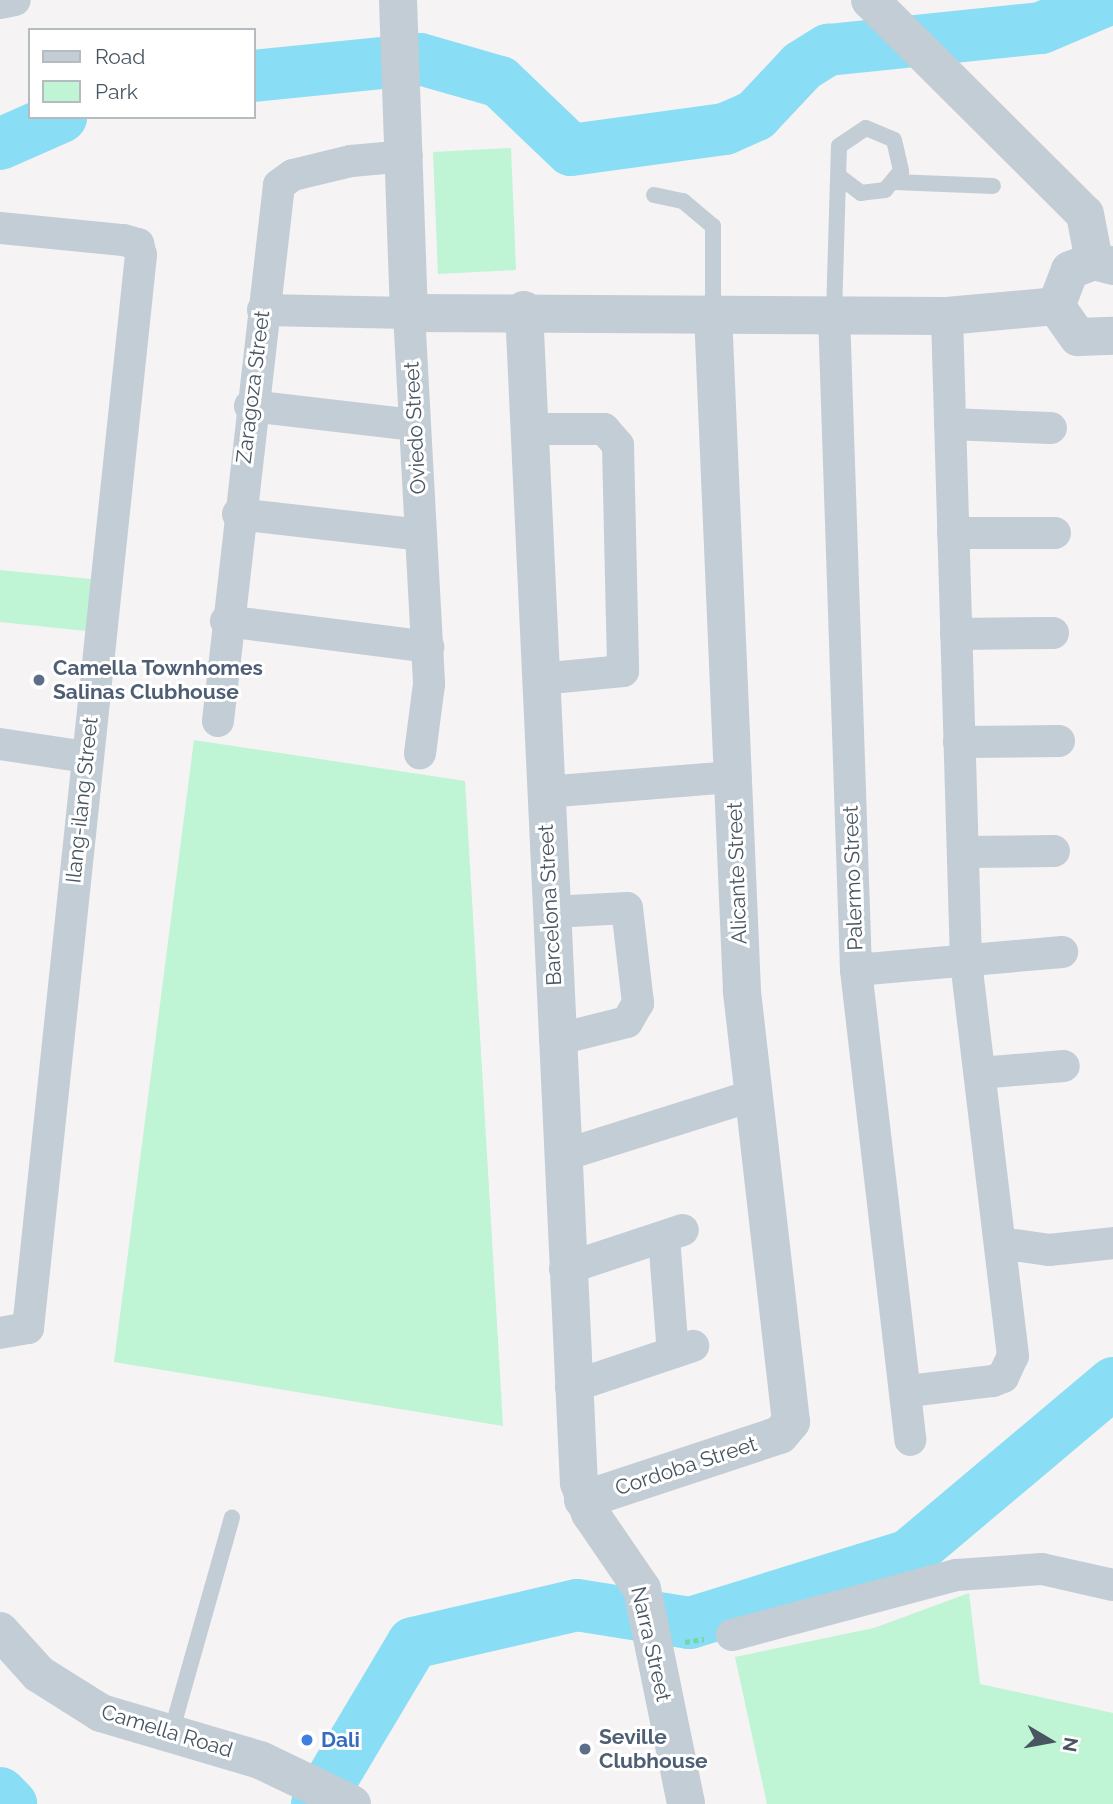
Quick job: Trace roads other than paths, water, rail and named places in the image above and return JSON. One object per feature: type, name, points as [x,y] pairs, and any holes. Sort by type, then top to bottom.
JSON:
[{"type":"street","points":[[0,3],[15,0]]},
{"type":"street","points":[[880,11],[1085,214],[1104,264],[1061,280],[1056,306],[1078,337],[1113,336]]},
{"type":"street","name":"Oviedo Street","points":[[400,12],[406,103],[409,313],[428,647],[420,753]]},
{"type":"street","name":"Zaragoza Street","points":[[218,721],[226,621],[250,406],[279,185],[293,175],[351,161],[407,156]]},
{"type":"street","name":"Ilang-ilang Street","points":[[0,228],[123,240],[138,244],[141,256],[86,757],[14,1331]]},
{"type":"street","points":[[262,310],[409,313],[524,310],[947,316],[1056,306]]},
{"type":"street","name":"Barcelona Street","points":[[524,310],[552,912],[565,1269],[571,1387],[583,1500]]},
{"type":"street","name":"Alicante Street","points":[[713,313],[733,778],[754,1095],[788,1430]]},
{"type":"street","name":"Palermo Street","points":[[834,314],[856,970],[909,1391],[909,1440]]},
{"type":"street","points":[[909,1391],[980,1384],[1003,1377],[1012,1366],[966,961],[947,316]]},
{"type":"street","points":[[250,406],[415,425]]},
{"type":"street","points":[[950,424],[1051,428]]},
{"type":"street","points":[[529,429],[604,429],[618,445],[623,671],[540,679]]},
{"type":"street","points":[[238,514],[421,535]]},
{"type":"street","points":[[953,533],[1055,533]]},
{"type":"street","points":[[226,621],[428,647]]},
{"type":"street","points":[[956,634],[1053,633]]},
{"type":"street","points":[[959,742],[1059,741]]},
{"type":"street","points":[[0,744],[86,757]]},
{"type":"street","points":[[545,792],[733,778]]},
{"type":"street","points":[[964,852],[1054,851]]},
{"type":"street","points":[[552,912],[627,908],[638,1003],[627,1022],[555,1040]]},
{"type":"street","points":[[856,970],[1062,953]]},
{"type":"street","points":[[980,1073],[1064,1066]]},
{"type":"street","points":[[561,1156],[754,1095]]},
{"type":"street","points":[[565,1269],[674,1233],[683,1350],[571,1387]]},
{"type":"street","points":[[1000,1243],[1036,1250],[1113,1243]]},
{"type":"street","name":"Cordoba Street","points":[[583,1500],[788,1430]]},
{"type":"street","name":"Narra Street","points":[[583,1500],[642,1588],[686,1804]]},
{"type":"street","points":[[732,1635],[956,1575],[1042,1569],[1113,1585]]},
{"type":"street","name":"Camella Road","points":[[0,1631],[66,1694],[101,1713],[170,1733],[298,1778],[352,1804]]},
{"type":"lane","points":[[834,314],[841,178],[839,146],[866,128],[887,133],[900,150],[895,182]]},
{"type":"lane","points":[[841,178],[861,193],[895,182],[993,186]]},
{"type":"lane","points":[[654,195],[683,201],[713,226],[713,313]]},
{"type":"lane","points":[[170,1733],[233,1517]]},
{"type":"waterway","points":[[256,76],[420,59],[500,82],[571,150],[725,129],[756,115],[802,66],[828,50],[1041,28],[1107,0]]},
{"type":"waterway","points":[[0,144],[56,119]]},
{"type":"waterway","points":[[317,1804],[413,1643],[577,1605],[690,1623],[909,1555],[1113,1383]]},
{"type":"waterway","points":[[0,1793],[11,1804]]},
{"type":"place","name":"Camella Townhomes Salinas Clubhouse","points":[[39,680]]},
{"type":"place","name":"Dali","points":[[307,1740]]},
{"type":"place","name":"Seville Clubhouse","points":[[585,1749]]}]
